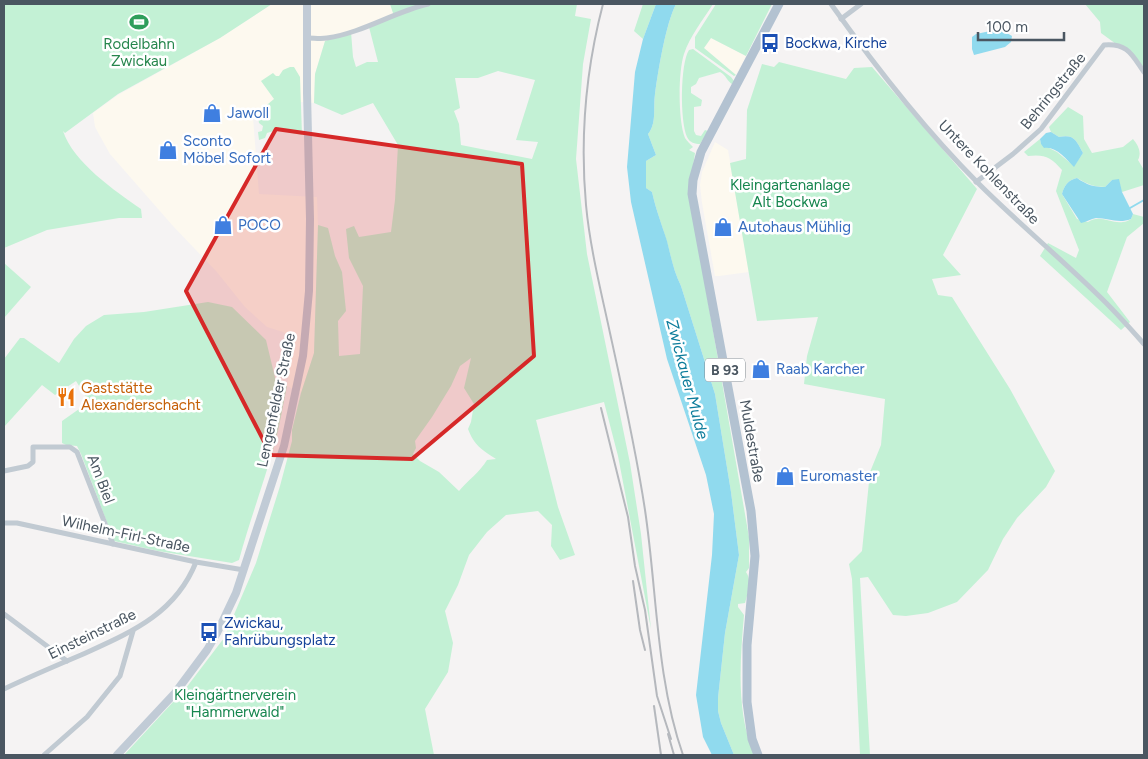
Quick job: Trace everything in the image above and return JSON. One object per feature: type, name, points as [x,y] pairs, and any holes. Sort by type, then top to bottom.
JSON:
[{"type":"main road","name":"Lengenfelder Straße","points":[[117,755],[175,693],[207,650],[232,601],[244,570],[284,446],[303,356],[309,291],[307,4]]},
{"type":"main road","name":"Muldestraße","points":[[758,755],[750,725],[746,674],[754,574],[754,537],[751,511],[692,187],[701,152],[779,4]]},
{"type":"street","points":[[308,38],[328,38],[428,4]]},
{"type":"street","name":"Untere Kohlenstraße","points":[[831,4],[854,38],[909,107],[976,182],[1098,294],[1144,344]]},
{"type":"street","points":[[841,19],[862,4]]},
{"type":"street","name":"Behringstraße","points":[[976,182],[1042,129],[1104,45],[1115,44],[1128,50],[1144,72]]},
{"type":"street","name":"Am Biel","points":[[4,471],[28,466],[33,462],[33,447],[70,447],[77,452],[113,544]]},
{"type":"street","name":"Wilhelm-Firl-Straße","points":[[4,523],[17,523],[196,562],[244,570]]},
{"type":"street","name":"Einsteinstraße","points":[[4,689],[133,631],[169,604],[188,579],[196,562]]},
{"type":"street","points":[[4,614],[67,661]]},
{"type":"street","points":[[44,755],[87,717],[120,676],[133,631]]},
{"type":"highlighted area","points":[[276,129],[522,164],[534,356],[412,459],[271,455],[186,291]]},
{"type":"shaded area","points":[[272,4],[390,4],[394,16],[325,41],[315,74],[314,103],[275,100],[253,117],[259,194],[317,197],[318,225],[314,353],[301,393],[287,386],[294,340],[283,332],[267,327],[245,307],[216,271],[173,226],[110,154],[95,127],[93,113],[118,95],[220,38]]},
{"type":"shaded area","points":[[711,38],[746,56],[736,75],[704,48]]},
{"type":"shaded area","points":[[715,142],[728,150],[749,272],[715,276],[700,185],[702,172]]},
{"type":"green space","points":[[4,4],[272,4],[220,38],[118,94],[65,133],[63,131],[68,143],[85,165],[108,185],[141,209],[142,218],[119,218],[47,230],[4,248]]},
{"type":"green space","name":"Kleingärtnerverein \"Hammerwald\"","points":[[390,4],[577,4],[575,16],[591,19],[583,64],[576,159],[587,254],[630,463],[641,534],[651,629],[618,456],[604,402],[536,420],[558,507],[575,555],[560,560],[551,546],[552,525],[538,511],[506,515],[487,532],[469,555],[458,585],[445,611],[453,643],[448,672],[425,709],[434,755],[124,755],[186,688],[224,638],[256,563],[280,486],[292,441],[292,430],[301,393],[314,353],[318,225],[328,228],[335,256],[342,272],[346,311],[338,321],[339,356],[360,354],[363,286],[349,258],[346,229],[354,226],[359,237],[391,232],[398,145],[373,103],[342,115],[314,103],[315,74],[325,41],[351,32],[353,57],[356,67],[367,62],[378,62],[369,27],[394,16]],"holes":[[[498,71],[535,80],[516,140],[538,142],[532,159],[461,145],[459,124],[454,111],[460,108],[455,78],[478,78]],[[471,358],[464,388],[474,404],[468,429],[479,447],[496,459],[487,460],[459,491],[439,472],[420,461],[413,454],[416,448],[415,441],[451,386],[460,366]]]},
{"type":"green space","points":[[643,4],[656,4],[643,39],[634,31]]},
{"type":"green space","points":[[676,4],[713,4],[693,34],[684,54],[680,84],[680,109],[685,138],[693,147],[689,150],[695,153],[689,193],[749,537],[749,568],[746,572],[749,579],[749,587],[745,603],[738,604],[738,607],[744,615],[741,651],[742,704],[748,738],[754,755],[734,755],[718,711],[725,633],[739,555],[715,394],[652,192],[646,188],[646,161],[656,155],[648,134],[654,120],[655,94],[663,47],[672,12]]},
{"type":"green space","points":[[716,4],[772,4],[746,56],[711,38],[704,48],[736,75],[734,76],[695,48],[695,37]]},
{"type":"green space","points":[[1085,4],[1144,4],[1144,70],[1127,52],[1101,33],[1100,22]]},
{"type":"green space","points":[[693,49],[734,81],[732,84],[720,72],[699,78],[696,84],[691,87],[691,93],[702,100],[701,106],[694,107],[694,131],[696,135],[701,136],[705,130],[708,131],[700,144],[693,143],[687,137],[682,106],[684,67],[689,50]]},
{"type":"green space","name":"Kleingartenanlage Alt Bockwa","points":[[779,62],[846,79],[854,68],[872,67],[977,189],[943,255],[961,275],[932,279],[938,295],[952,297],[1010,389],[1055,471],[1046,487],[1017,518],[1003,539],[988,570],[957,602],[928,613],[906,616],[893,615],[868,577],[860,578],[870,755],[860,755],[852,579],[849,564],[862,551],[870,472],[881,445],[885,399],[804,384],[807,356],[818,317],[757,321],[730,163],[746,159],[747,110],[762,64],[774,67]]},
{"type":"green space","points":[[294,67],[300,77],[302,135],[277,130],[267,133],[265,138],[259,140],[258,132],[262,131],[263,126],[259,123],[258,116],[262,114],[262,109],[274,99],[261,81],[273,73],[279,76],[283,70]]},
{"type":"green space","points":[[1068,107],[1083,116],[1084,139],[1092,153],[1123,147],[1133,139],[1139,149],[1138,160],[1144,170],[1144,185],[1122,192],[1112,180],[1105,187],[1101,187],[1091,185],[1077,178],[1067,184],[1062,194],[1077,219],[1088,222],[1101,219],[1125,222],[1131,219],[1133,214],[1144,217],[1144,223],[1127,237],[1107,292],[1130,322],[1121,330],[1040,256],[1048,243],[1076,258],[1079,250],[1056,191],[1062,170],[1047,157],[1028,156],[1024,152],[1040,139],[1041,144],[1057,152],[1074,166],[1083,153],[1078,145],[1071,137],[1059,137],[1051,132],[1049,127]]},
{"type":"green space","points":[[4,263],[31,287],[4,318]]},
{"type":"green space","points":[[208,302],[232,307],[266,340],[277,386],[287,386],[275,443],[239,560],[232,563],[158,551],[114,541],[77,446],[62,443],[62,421],[89,402],[76,381],[55,395],[42,385],[4,427],[4,359],[20,338],[24,338],[59,363],[74,339],[86,326],[104,315],[144,312]]},
{"type":"water","name":"Zwickauer Mulde","points":[[656,4],[676,4],[672,12],[663,48],[655,94],[654,120],[648,134],[656,155],[646,161],[646,188],[652,192],[715,394],[731,492],[739,555],[725,633],[718,711],[734,755],[712,755],[703,737],[696,695],[712,555],[714,514],[706,475],[667,359],[631,202],[627,167],[635,72],[643,39]]},
{"type":"water","points":[[1000,29],[1012,36],[1011,42],[1005,47],[974,55],[972,37],[976,34]]},
{"type":"water","points":[[1051,132],[1059,137],[1071,137],[1078,145],[1083,153],[1074,167],[1057,151],[1044,148],[1041,144],[1040,139],[1046,133]]},
{"type":"water","points":[[1077,178],[1097,187],[1105,187],[1112,180],[1119,179],[1122,192],[1133,214],[1131,219],[1118,221],[1096,218],[1081,223],[1062,194],[1067,184]]},
{"type":"waterway","points":[[1130,208],[1144,200]]},
{"type":"railway","points":[[603,4],[592,53],[586,104],[584,129],[586,205],[596,269],[638,465],[649,540],[662,665],[674,726],[683,755]]},
{"type":"railway","points":[[601,408],[628,517],[635,566],[645,610],[657,696],[671,739]]},
{"type":"railway","points":[[633,581],[645,650]]},
{"type":"railway","points":[[654,706],[661,755]]},
{"type":"railway","points":[[668,734],[674,755]]},
{"type":"place","name":"Rodelbahn Zwickau","points":[[139,22]]},
{"type":"place","name":"Bockwa, Kirche","points":[[770,43]]},
{"type":"place","name":"Jawoll","points":[[212,113]]},
{"type":"place","name":"Sconto Möbel Sofort","points":[[168,150]]},
{"type":"place","name":"POCO","points":[[223,225]]},
{"type":"place","name":"Autohaus Mühlig","points":[[723,227]]},
{"type":"place","name":"Raab Karcher","points":[[761,369]]},
{"type":"place","name":"Gaststätte Alexanderschacht","points":[[66,397]]},
{"type":"place","name":"Euromaster","points":[[785,476]]},
{"type":"place","name":"Zwickau, Fahrübungsplatz","points":[[209,632]]}]
